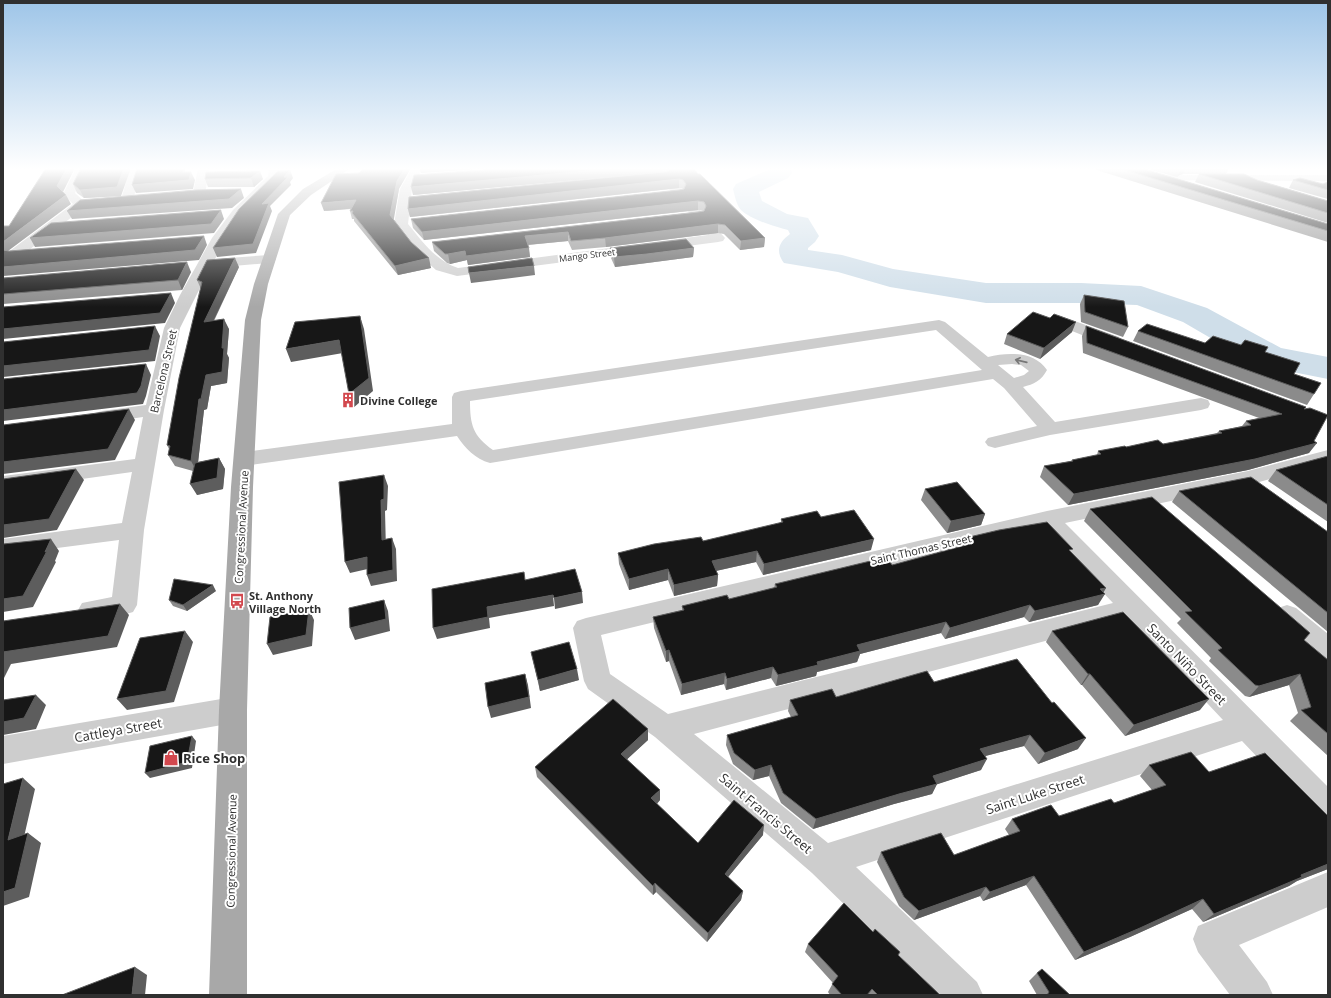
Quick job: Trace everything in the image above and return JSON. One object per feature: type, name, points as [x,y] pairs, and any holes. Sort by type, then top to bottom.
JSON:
[{"type":"main road","name":"Congressional Avenue","points":[[228,995],[233,710],[244,454],[253,320],[261,284],[284,215]]},
{"type":"street","points":[[8,259],[68,215]]},
{"type":"street","name":"Barcelona Street","points":[[71,613],[124,605],[132,530],[154,410],[157,367],[164,329],[196,265],[228,215]]},
{"type":"street","points":[[402,215],[401,224],[419,247],[434,245]]},
{"type":"street","points":[[682,216],[693,215]]},
{"type":"street","name":"Mango Street","points":[[419,247],[441,267],[457,272],[718,238],[698,215]]},
{"type":"street","points":[[401,224],[416,222]]},
{"type":"street","points":[[53,226],[76,225]]},
{"type":"street","points":[[8,259],[37,253]]},
{"type":"street","points":[[196,265],[269,259]]},
{"type":"street","points":[[1058,320],[1131,347]]},
{"type":"street","points":[[996,373],[490,457],[484,455],[480,451],[462,425],[461,398],[939,326],[996,373],[1050,429]]},
{"type":"street","points":[[995,442],[1050,429],[1201,404]]},
{"type":"street","points":[[86,419],[154,410]]},
{"type":"street","points":[[244,454],[462,425]]},
{"type":"street","name":"Saint Thomas Street","points":[[586,628],[1047,519],[1160,506],[1248,478],[1328,456]]},
{"type":"street","points":[[3,483],[145,464]]},
{"type":"street","points":[[1248,478],[1266,492]]},
{"type":"street","name":"Santo Niño Street","points":[[1047,519],[1328,809]]},
{"type":"street","points":[[3,547],[132,530]]},
{"type":"street","points":[[1269,599],[1328,650]]},
{"type":"street","points":[[665,728],[1134,608]]},
{"type":"street","name":"Saint Francis Street","points":[[586,628],[598,681],[665,728],[824,861],[964,995]]},
{"type":"street","name":"Cattleya Street","points":[[3,750],[233,710]]},
{"type":"street","name":"Saint Luke Street","points":[[824,861],[1246,726]]},
{"type":"street","points":[[1254,995],[1211,939],[1328,889]]},
{"type":"building","points":[[16,215],[40,215],[3,242],[3,226],[9,226]]},
{"type":"building","points":[[161,215],[218,215],[211,224],[30,238],[51,223]]},
{"type":"building","points":[[235,215],[264,215],[253,244],[213,248]]},
{"type":"building","points":[[353,215],[390,215],[411,242],[429,258],[395,266]]},
{"type":"building","points":[[452,215],[577,215],[422,232],[411,219]]},
{"type":"building","points":[[675,215],[741,215],[765,238],[741,241],[725,225],[718,224],[571,241],[568,232],[525,236],[529,248],[466,256],[465,251],[445,254],[432,242]]},
{"type":"building","points":[[1273,215],[1297,215],[1328,224],[1328,231]]},
{"type":"building","points":[[204,236],[195,250],[3,267],[3,250],[9,251]]},
{"type":"building","points":[[686,239],[694,248],[614,257],[610,248]]},
{"type":"building","points":[[235,258],[204,322],[224,319],[222,372],[206,375],[201,399],[199,399],[191,461],[168,455],[170,446],[167,445],[179,378],[202,282],[197,280],[207,260]]},
{"type":"building","points":[[532,258],[534,266],[469,273],[468,267]]},
{"type":"building","points":[[187,262],[178,280],[3,294],[3,278]]},
{"type":"building","points":[[171,293],[160,313],[3,329],[3,307]]},
{"type":"building","points":[[1084,295],[1124,301],[1128,327],[1085,312]]},
{"type":"building","points":[[1033,312],[1050,318],[1054,314],[1076,322],[1044,348],[1007,334]]},
{"type":"building","points":[[360,316],[369,378],[349,394],[339,340],[286,349],[295,322]]},
{"type":"building","points":[[1147,324],[1205,343],[1213,336],[1241,345],[1245,340],[1268,347],[1265,352],[1300,363],[1294,374],[1321,383],[1314,394],[1138,331]]},
{"type":"building","points":[[155,326],[149,350],[3,366],[3,342]]},
{"type":"building","points":[[1086,326],[1306,407],[1304,409],[1310,408],[1328,415],[1314,441],[1317,443],[1255,459],[1074,494],[1044,466],[1101,454],[1098,451],[1158,440],[1163,444],[1222,433],[1219,431],[1251,425],[1246,421],[1282,414],[1087,343]]},
{"type":"building","points":[[146,364],[141,386],[137,393],[3,410],[3,379]]},
{"type":"building","points":[[129,409],[108,449],[3,462],[3,425]]},
{"type":"building","points":[[1328,456],[1328,505],[1276,470]]},
{"type":"building","points":[[219,458],[217,478],[190,484],[195,463]]},
{"type":"building","points":[[76,469],[49,519],[3,525],[3,479]]},
{"type":"building","points":[[384,475],[384,499],[381,500],[382,540],[392,538],[393,570],[367,575],[367,557],[345,562],[339,482]]},
{"type":"building","points":[[1251,477],[1328,532],[1328,613],[1179,491]]},
{"type":"building","points":[[957,482],[985,514],[951,521],[925,489]]},
{"type":"building","points":[[1152,497],[1310,633],[1304,640],[1328,660],[1328,734],[1301,710],[1311,707],[1300,674],[1259,686],[1255,685],[1218,650],[1222,648],[1185,612],[1192,611],[1090,509]]},
{"type":"building","points":[[854,510],[874,539],[764,564],[757,551],[712,561],[718,575],[674,585],[668,569],[629,579],[618,553],[654,544],[701,537],[703,541],[783,522],[781,519],[817,511],[821,517]]},
{"type":"building","points":[[1047,522],[1073,549],[1069,550],[1106,588],[1100,589],[1105,594],[1035,611],[1030,605],[950,628],[946,622],[857,645],[860,651],[817,662],[818,665],[778,675],[773,667],[727,679],[725,673],[682,684],[669,650],[666,651],[653,617],[684,610],[682,606],[727,595],[729,599],[777,587],[775,584],[887,557],[892,565],[970,544],[965,538],[999,530]]},
{"type":"building","points":[[51,539],[45,552],[47,551],[23,596],[3,599],[3,544]]},
{"type":"building","points":[[575,569],[582,592],[554,598],[553,595],[487,607],[488,617],[433,628],[432,589],[524,572],[525,580]]},
{"type":"building","points":[[174,579],[213,585],[183,605],[169,600]]},
{"type":"building","points":[[384,600],[386,619],[350,628],[349,608]]},
{"type":"building","points":[[120,604],[108,636],[3,652],[3,621]]},
{"type":"building","points":[[309,609],[306,635],[267,644],[270,617]]},
{"type":"building","points":[[1123,612],[1209,699],[1134,725],[1052,631]]},
{"type":"building","points":[[185,631],[166,691],[117,699],[140,638]]},
{"type":"building","points":[[569,642],[577,669],[538,680],[531,652]]},
{"type":"building","points":[[1017,659],[1052,703],[1054,702],[1086,738],[1045,753],[1030,735],[980,749],[987,759],[933,776],[937,784],[816,819],[783,793],[771,765],[755,770],[734,753],[727,735],[798,715],[790,700],[832,689],[836,697],[927,671],[934,682]]},
{"type":"building","points":[[525,674],[529,697],[488,707],[485,683]]},
{"type":"building","points":[[36,695],[24,718],[3,722],[3,700]]},
{"type":"building","points":[[613,699],[648,729],[621,754],[660,790],[651,798],[698,843],[734,800],[764,825],[725,874],[743,891],[708,933],[655,883],[653,886],[535,767]]},
{"type":"building","points":[[192,736],[187,762],[145,773],[150,746]]},
{"type":"building","points":[[1191,752],[1209,772],[1265,753],[1328,816],[1328,864],[1301,875],[1302,877],[1214,914],[1203,899],[1084,952],[1034,876],[990,892],[986,887],[919,911],[904,897],[881,852],[941,833],[954,855],[1020,831],[1012,819],[1051,805],[1059,816],[1111,799],[1114,803],[1166,785],[1149,765]]},
{"type":"building","points":[[23,778],[8,840],[28,833],[15,888],[3,892],[3,784]]},
{"type":"building","points":[[844,903],[873,932],[875,929],[900,952],[898,955],[940,995],[878,995],[872,989],[867,995],[842,995],[832,984],[838,976],[808,944]]},
{"type":"building","points":[[135,967],[132,995],[62,995]]},
{"type":"building","points":[[1042,969],[1070,995],[1047,995],[1049,992],[1037,973]]},
{"type":"waterway","points":[[769,215],[779,220],[798,224],[805,236],[793,245],[794,257],[842,264],[890,278],[986,293],[1081,293],[1141,296],[1195,315],[1270,357],[1328,368]]},
{"type":"place","name":"Divine College","points":[[348,400]]},
{"type":"place","name":"St. Anthony Village North","points":[[237,601]]},
{"type":"place","name":"Rice Shop","points":[[171,758]]}]
